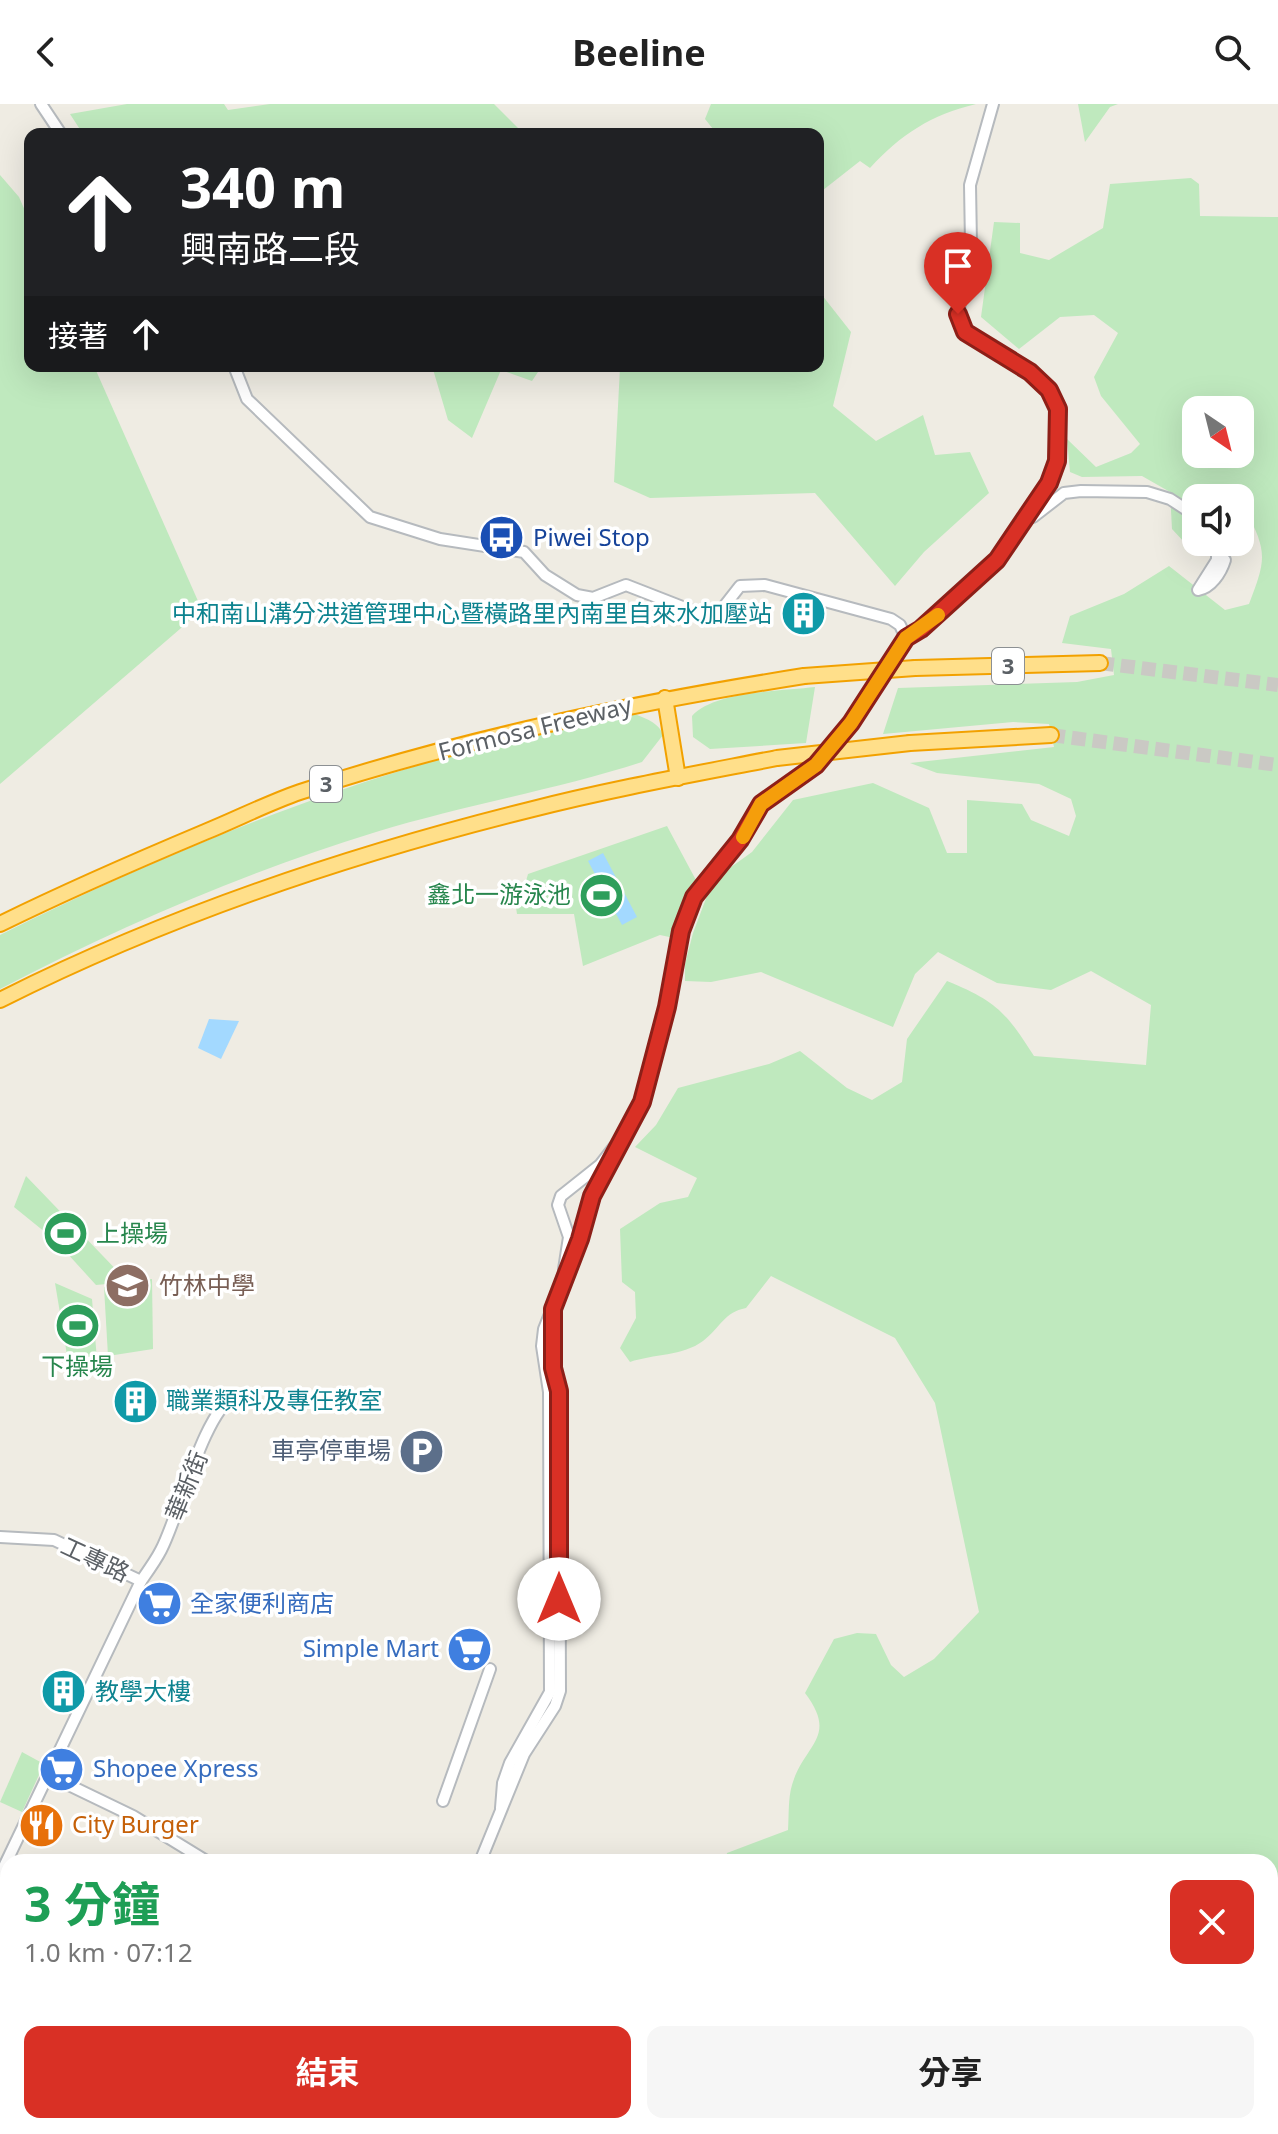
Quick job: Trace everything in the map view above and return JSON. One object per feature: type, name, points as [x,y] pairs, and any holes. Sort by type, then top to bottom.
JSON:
[{"type":"highway","name":"Formosa Freeway","points":[[0,924],[166,848],[298,793],[475,740],[665,698],[804,676],[915,668],[1100,663]]},
{"type":"highway","points":[[665,698],[678,778]]},
{"type":"highway","points":[[0,1000],[134,938],[245,896],[529,809],[777,758],[910,743],[1051,735]]},
{"type":"street","points":[[41,104],[57,128]]},
{"type":"street","points":[[483,1854],[524,1754],[555,1706],[560,1691],[559,1391],[553,1368],[553,1309],[580,1239],[592,1196],[642,1102],[667,1007],[681,931],[694,897],[740,840],[761,804],[816,765],[851,723],[906,638],[973,585],[1025,524],[1049,483],[1057,461],[1058,409],[1049,390],[1030,372],[965,332],[958,314],[971,244],[970,185],[993,104]]},
{"type":"street","points":[[236,372],[247,399],[370,517],[440,539],[524,552],[545,575],[577,595],[593,598],[626,585],[708,617],[722,609],[740,586],[765,585],[891,619],[900,625],[906,638]]},
{"type":"street","points":[[1025,524],[1064,493],[1081,491],[1147,492],[1170,499],[1182,507]]},
{"type":"street","points":[[1217,556],[1198,590],[1208,587],[1225,560]]},
{"type":"street","points":[[560,1291],[569,1237],[558,1205],[561,1196],[600,1165],[631,1127]]},
{"type":"street","name":"華新街","points":[[10,1854],[141,1581],[162,1548],[186,1480],[211,1426],[228,1399],[236,1394]]},
{"type":"street","name":"工專路","points":[[0,1537],[54,1540],[141,1581]]},
{"type":"street","points":[[443,1801],[490,1669]]},
{"type":"street","points":[[48,1775],[133,1816],[195,1854]]},
{"type":"green space","points":[[127,104],[224,104],[228,110],[270,104],[494,104],[518,128],[79,128],[70,114]]},
{"type":"green space","points":[[711,104],[976,104],[918,127],[893,145],[870,168],[860,161],[824,189],[824,128],[712,128],[705,119]]},
{"type":"green space","points":[[1078,104],[1118,104],[1110,107],[1085,142]]},
{"type":"green space","points":[[0,175],[19,197],[24,208],[24,372],[97,372],[202,610],[0,784]]},
{"type":"green space","points":[[1191,178],[1199,184],[1200,216],[1278,217],[1278,1854],[727,1854],[788,1830],[792,1785],[819,1731],[815,1708],[805,1693],[834,1639],[857,1633],[876,1634],[891,1665],[904,1677],[934,1659],[979,1612],[935,1403],[895,1338],[771,1276],[746,1308],[727,1317],[695,1346],[630,1362],[620,1348],[636,1318],[635,1292],[622,1282],[620,1229],[660,1203],[688,1197],[697,1178],[635,1147],[656,1125],[678,1088],[769,1064],[800,1051],[847,1088],[872,1100],[902,1082],[907,1039],[947,981],[989,1002],[1007,1018],[1034,1056],[1146,1065],[1151,1005],[1091,971],[1051,990],[997,983],[938,952],[915,974],[893,1027],[761,972],[711,982],[685,981],[685,964],[693,933],[713,880],[752,852],[793,800],[873,783],[929,808],[947,853],[967,853],[967,800],[1022,804],[1031,820],[1069,836],[1076,816],[1071,799],[1039,784],[937,773],[910,763],[1054,747],[1049,724],[1013,722],[883,734],[898,688],[1077,682],[1114,675],[1111,649],[1062,643],[1070,616],[1124,594],[1169,566],[1225,610],[1249,604],[1259,577],[1262,556],[1254,528],[1254,484],[1182,484],[1182,540],[1172,529],[1170,492],[1142,476],[1082,477],[1070,472],[1067,439],[1096,467],[1131,453],[1140,444],[1101,396],[1094,377],[1118,333],[1094,315],[1060,317],[1019,349],[981,317],[994,222],[1020,223],[1020,253],[1049,260],[1103,228],[1110,184]]},
{"type":"green space","points":[[824,298],[851,332],[833,406],[876,441],[923,415],[935,455],[970,452],[989,493],[924,552],[895,586],[815,493],[650,498],[614,482],[620,372],[824,372]]},
{"type":"green space","points":[[434,372],[500,372],[472,438],[448,420]]},
{"type":"green space","points":[[507,372],[538,372],[532,381]]},
{"type":"green space","points":[[815,687],[806,743],[710,749],[693,737],[692,716],[716,701]]},
{"type":"green space","points":[[632,713],[655,724],[663,735],[642,762],[409,822],[327,848],[138,922],[0,989],[0,935],[128,874],[259,820],[393,773],[461,753]]},
{"type":"green space","name":"鑫北一游泳池","points":[[667,826],[697,882],[685,902],[674,938],[660,935],[583,966],[574,914],[517,914],[513,888],[524,888],[528,874]]},
{"type":"green space","name":"上操場","points":[[26,1176],[128,1282],[96,1285],[56,1241],[14,1207]]},
{"type":"green space","points":[[152,1279],[153,1349],[108,1356],[104,1287]]},
{"type":"green space","name":"下操場","points":[[55,1283],[92,1299],[97,1360],[68,1361]]},
{"type":"green space","points":[[22,1752],[44,1764],[22,1812],[0,1802]]},
{"type":"water","points":[[603,853],[637,917],[622,925],[588,861]]},
{"type":"water","points":[[209,1019],[239,1021],[221,1059],[198,1048]]},
{"type":"tunnel","points":[[1100,663],[1278,685]]},
{"type":"tunnel","points":[[1051,735],[1278,765]]},
{"type":"slow traffic","points":[[743,837],[761,804],[778,795],[816,765],[851,723],[906,638],[938,615]]},
{"type":"place","name":"Piwei Stop","points":[[502,538]]},
{"type":"place","name":"中和南山溝分洪道管理中心暨橫路里內南里自來水加壓站","points":[[803,614]]},
{"type":"place","name":"鑫北一游泳池","points":[[602,895]]},
{"type":"place","name":"上操場","points":[[65,1234]]},
{"type":"place","name":"竹林中學","points":[[128,1286]]},
{"type":"place","name":"下操場","points":[[77,1325]]},
{"type":"place","name":"職業類科及專任教室","points":[[135,1401]]},
{"type":"place","name":"車亭停車場","points":[[422,1451]]},
{"type":"place","name":"全家便利商店","points":[[159,1604]]},
{"type":"place","name":"Simple Mart","points":[[470,1649]]},
{"type":"place","name":"教學大樓","points":[[64,1692]]},
{"type":"place","name":"Shopee Xpress","points":[[62,1769]]},
{"type":"place","name":"City Burger","points":[[41,1825]]},
{"type":"route","points":[[559,1599],[559,1391],[550,1337],[553,1309],[580,1239],[592,1196],[642,1102],[667,1007],[681,931],[694,897],[723,864],[761,804],[778,795],[816,765],[851,723],[906,638],[973,585],[1012,542],[1049,483],[1057,461],[1058,409],[1049,390],[1030,372],[991,351],[965,332],[958,314]]}]
